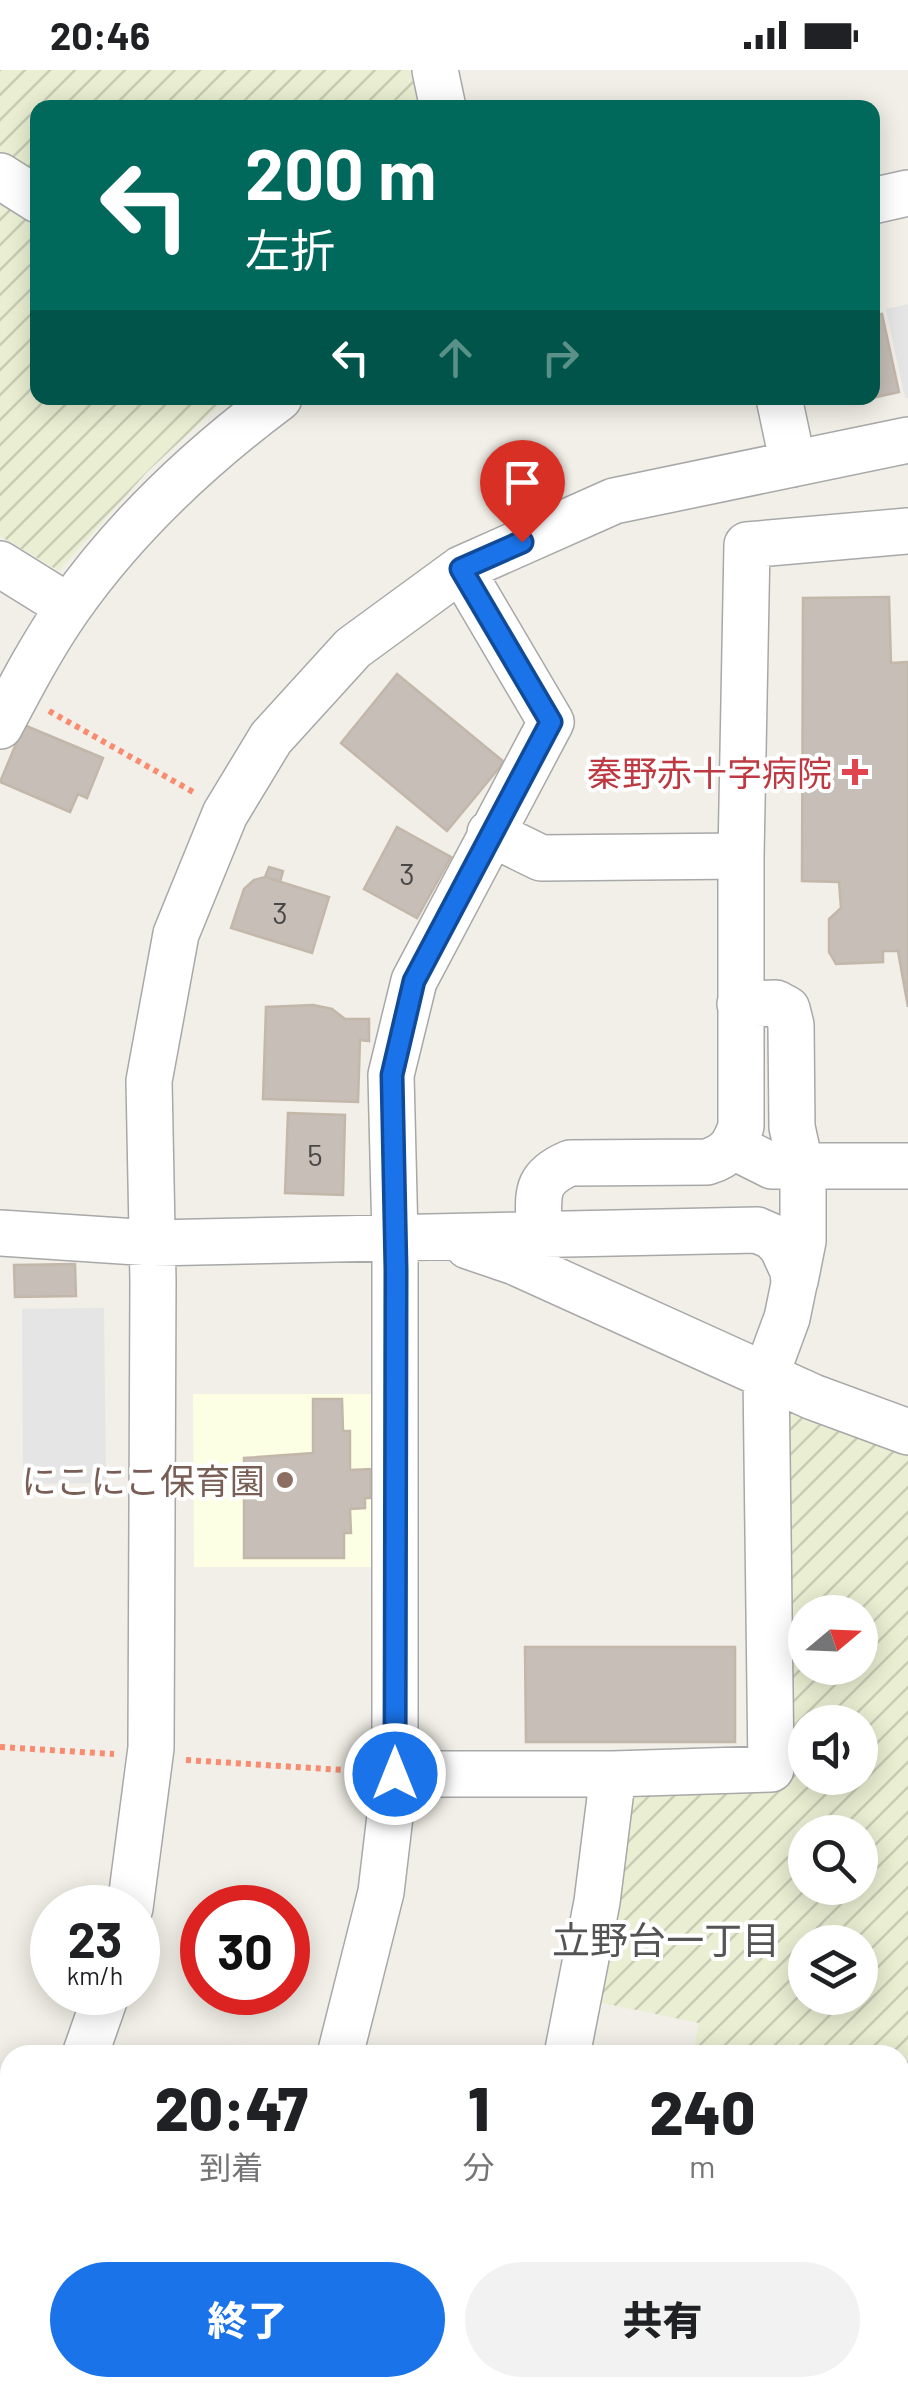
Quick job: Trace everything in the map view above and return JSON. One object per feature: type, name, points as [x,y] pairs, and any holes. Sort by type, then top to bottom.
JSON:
[{"type":"street","points":[[435,70],[442,100]]},
{"type":"street","points":[[0,176],[30,195]]},
{"type":"street","points":[[880,199],[908,192]]},
{"type":"street","points":[[9,710],[69,607],[155,503],[229,435],[269,405]]},
{"type":"street","points":[[780,405],[793,464]]},
{"type":"street","points":[[133,1885],[151,1748],[150,1081],[176,934],[225,814],[270,738],[353,648],[461,569],[614,501],[908,440]]},
{"type":"street","points":[[539,1233],[538,1188],[550,1172],[570,1163],[707,1162],[720,1158],[737,1140],[741,1126],[747,545],[908,531]]},
{"type":"street","points":[[0,564],[69,607]]},
{"type":"street","points":[[343,2045],[381,1892],[395,1774],[392,1075],[414,981],[551,722],[461,569]]},
{"type":"street","points":[[490,833],[541,858],[741,856]]},
{"type":"street","points":[[395,1774],[772,1769],[766,1374],[792,1298],[803,1241],[802,1187],[792,1127],[791,1026],[786,1009],[776,1003],[740,1004]]},
{"type":"street","points":[[737,1140],[746,1153],[802,1187],[908,1166]]},
{"type":"street","points":[[0,1233],[152,1243],[757,1230],[773,1237],[788,1258],[793,1271],[792,1298]]},
{"type":"street","points":[[444,1238],[516,1262],[812,1396],[908,1432]]},
{"type":"street","points":[[569,2045],[597,1902],[613,1774]]},
{"type":"street","points":[[88,2045],[99,2015]]},
{"type":"path","points":[[9,710],[200,796]]},
{"type":"path","points":[[0,1747],[121,1754]]},
{"type":"path","points":[[182,1760],[395,1774]]},
{"type":"shaded area","points":[[0,70],[410,70],[417,100],[30,100],[30,176],[0,158]]},
{"type":"shaded area","points":[[0,199],[30,217],[30,405],[219,405],[147,472],[59,571],[0,536]]},
{"type":"shaded area","points":[[908,304],[908,398],[905,398],[886,309]]},
{"type":"shaded area","points":[[104,1308],[106,1483],[23,1484],[22,1309]]},
{"type":"shaded area","name":"にこにこ保育園","points":[[193,1394],[377,1394],[377,1567],[194,1567]]},
{"type":"shaded area","points":[[796,1408],[908,1449],[908,2045],[694,2045],[699,2023],[598,2002],[626,1799],[639,1788],[785,1788],[784,1417]]},
{"type":"building","points":[[880,314],[882,314],[899,392],[880,396]]},
{"type":"building","name":"秦野赤十字病院","points":[[889,597],[891,663],[908,662],[908,1007],[898,951],[883,951],[883,962],[836,964],[829,952],[829,919],[841,908],[839,882],[802,881],[803,598]]},
{"type":"building","points":[[397,674],[504,762],[447,831],[341,743]]},
{"type":"building","points":[[24,725],[103,758],[87,798],[78,794],[70,812],[0,782]]},
{"type":"building","points":[[397,827],[451,857],[417,918],[364,889]]},
{"type":"building","points":[[269,867],[283,871],[280,882],[265,877]]},
{"type":"building","points":[[265,877],[329,897],[312,953],[231,928],[244,889]]},
{"type":"building","points":[[313,1005],[332,1009],[345,1019],[369,1019],[369,1041],[360,1040],[358,1102],[263,1099],[266,1007]]},
{"type":"building","points":[[288,1113],[345,1115],[343,1195],[285,1193]]},
{"type":"building","points":[[75,1264],[76,1296],[15,1297],[14,1265]]},
{"type":"building","points":[[313,1399],[342,1399],[343,1431],[350,1431],[350,1470],[371,1469],[371,1498],[365,1498],[365,1508],[350,1509],[351,1533],[344,1533],[344,1558],[244,1558],[244,1458],[313,1453]]},
{"type":"building","points":[[525,1647],[735,1647],[735,1742],[526,1742]]},
{"type":"place","name":"秦野赤十字病院","points":[[855,772]]},
{"type":"place","name":"にこにこ保育園","points":[[285,1480]]},
{"type":"district","name":"立野台一丁目","points":[[666,1939]]},
{"type":"route","points":[[395,1774],[396,1270],[392,1075],[414,981],[551,722],[461,569],[522,542]]}]
